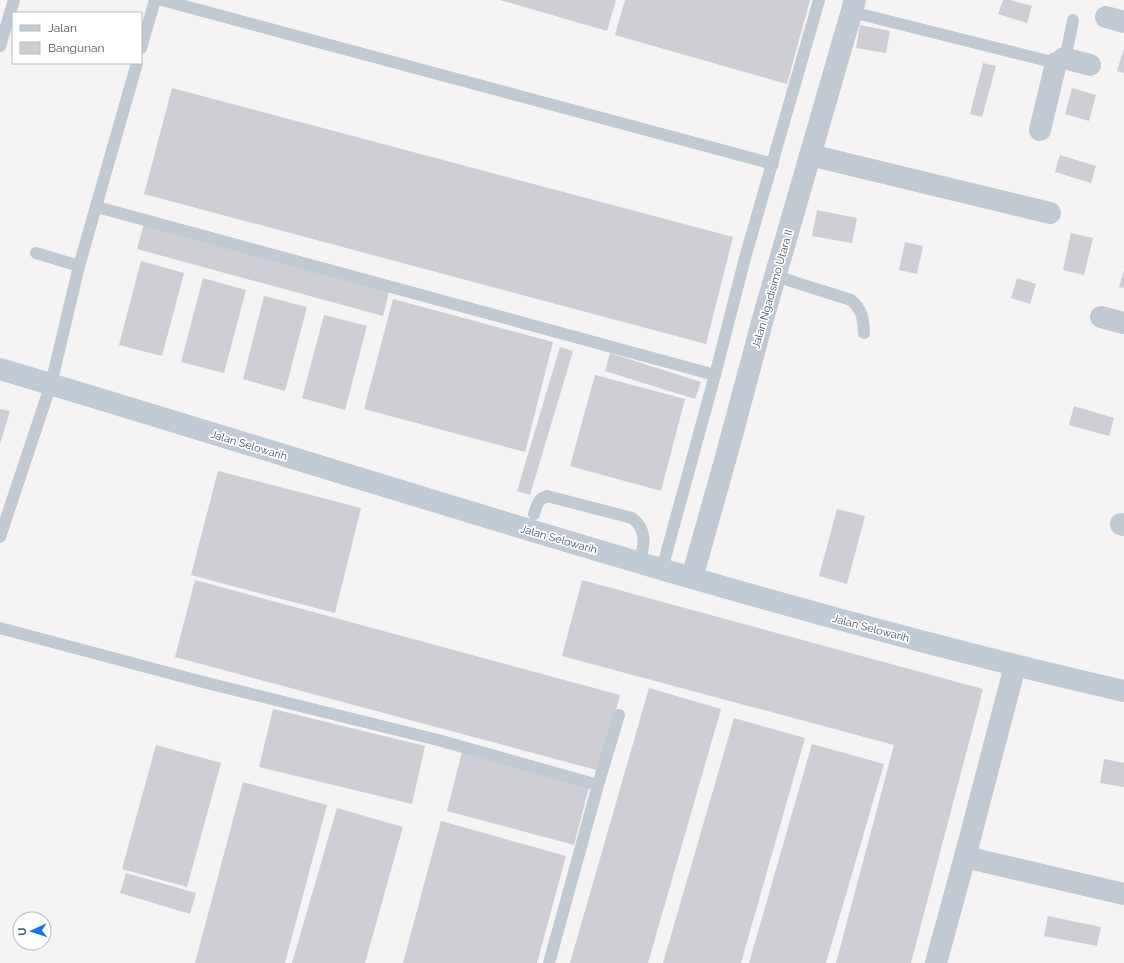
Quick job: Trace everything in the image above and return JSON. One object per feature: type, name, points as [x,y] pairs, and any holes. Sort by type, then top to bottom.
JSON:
[{"type":"main road","name":"Jalan Selowarih","points":[[0,369],[516,527],[779,603],[1015,666],[1124,691]]},
{"type":"street","name":"Jalan Ngadisimo Utara II","points":[[692,578],[775,276],[854,6]]},
{"type":"street","points":[[1040,130],[1060,60],[1090,65]]},
{"type":"street","points":[[810,155],[1050,212]]},
{"type":"street","points":[[1101,317],[1124,323]]},
{"type":"street","points":[[936,963],[1015,666]]},
{"type":"street","points":[[965,858],[1124,894]]},
{"type":"lane","points":[[0,46],[14,0]]},
{"type":"lane","points":[[142,45],[155,0]]},
{"type":"lane","points":[[162,0],[773,164]]},
{"type":"lane","points":[[662,569],[715,376],[745,258],[819,0]]},
{"type":"lane","points":[[854,6],[1060,60],[1066,55],[1073,20]]},
{"type":"lane","points":[[0,537],[51,384],[79,266],[137,64]]},
{"type":"lane","points":[[96,207],[715,376]]},
{"type":"lane","points":[[36,254],[79,266]]},
{"type":"lane","points":[[775,276],[851,300],[856,304],[863,315],[864,333]]},
{"type":"lane","points":[[534,514],[538,502],[547,496],[632,518],[639,523],[644,536],[640,562]]},
{"type":"lane","points":[[0,628],[204,682],[438,740],[598,785]]},
{"type":"lane","points":[[549,963],[619,715]]},
{"type":"building","points":[[500,0],[616,0],[607,31]]},
{"type":"building","points":[[625,0],[810,0],[787,84],[615,35]]},
{"type":"building","points":[[1003,0],[1010,0],[1032,6],[1027,23],[998,14]]},
{"type":"building","points":[[860,25],[890,31],[886,53],[856,48]]},
{"type":"building","points":[[1124,48],[1124,73],[1117,71]]},
{"type":"building","points":[[983,63],[996,66],[982,117],[970,114]]},
{"type":"building","points":[[172,88],[733,237],[706,344],[144,194]]},
{"type":"building","points":[[1072,88],[1096,95],[1089,121],[1065,114]]},
{"type":"building","points":[[1060,155],[1096,166],[1091,183],[1055,172]]},
{"type":"building","points":[[817,210],[857,218],[852,243],[812,236]]},
{"type":"building","points":[[144,224],[389,292],[383,316],[137,249]]},
{"type":"building","points":[[1071,233],[1093,238],[1084,275],[1063,270]]},
{"type":"building","points":[[905,242],[923,246],[917,274],[899,270]]},
{"type":"building","points":[[141,261],[184,273],[162,356],[119,345]]},
{"type":"building","points":[[1124,270],[1124,288],[1119,287]]},
{"type":"building","points":[[203,278],[246,290],[224,373],[181,362]]},
{"type":"building","points":[[1017,278],[1036,284],[1030,304],[1011,298]]},
{"type":"building","points":[[264,296],[307,307],[285,391],[243,379]]},
{"type":"building","points":[[393,299],[553,342],[525,452],[364,409]]},
{"type":"building","points":[[324,315],[367,326],[345,410],[302,398]]},
{"type":"building","points":[[560,347],[573,351],[530,495],[517,491]]},
{"type":"building","points":[[610,353],[701,382],[695,399],[605,371]]},
{"type":"building","points":[[595,375],[685,399],[661,491],[570,466]]},
{"type":"building","points":[[1074,406],[1114,418],[1109,436],[1069,425]]},
{"type":"building","points":[[0,409],[10,411],[0,444]]},
{"type":"building","points":[[218,471],[361,508],[335,613],[191,575]]},
{"type":"building","points":[[837,509],[865,516],[847,584],[819,576]]},
{"type":"building","points":[[195,580],[620,695],[600,771],[175,657]]},
{"type":"building","points":[[582,580],[983,689],[911,963],[836,963],[894,745],[562,656]]},
{"type":"building","points":[[649,688],[721,709],[648,963],[570,963]]},
{"type":"building","points":[[273,709],[425,746],[412,804],[259,767]]},
{"type":"building","points":[[734,718],[805,738],[741,963],[663,963]]},
{"type":"building","points":[[812,744],[884,764],[826,963],[749,963]]},
{"type":"building","points":[[156,745],[221,763],[187,887],[122,869]]},
{"type":"building","points":[[462,752],[589,787],[574,845],[447,811]]},
{"type":"building","points":[[1104,759],[1124,763],[1124,787],[1100,783]]},
{"type":"building","points":[[243,782],[327,805],[285,963],[195,963]]},
{"type":"building","points":[[337,808],[403,827],[365,963],[292,963]]},
{"type":"building","points":[[441,821],[566,856],[537,963],[403,963]]},
{"type":"building","points":[[126,873],[196,893],[190,914],[120,893]]},
{"type":"building","points":[[1048,916],[1101,927],[1097,946],[1044,936]]}]
